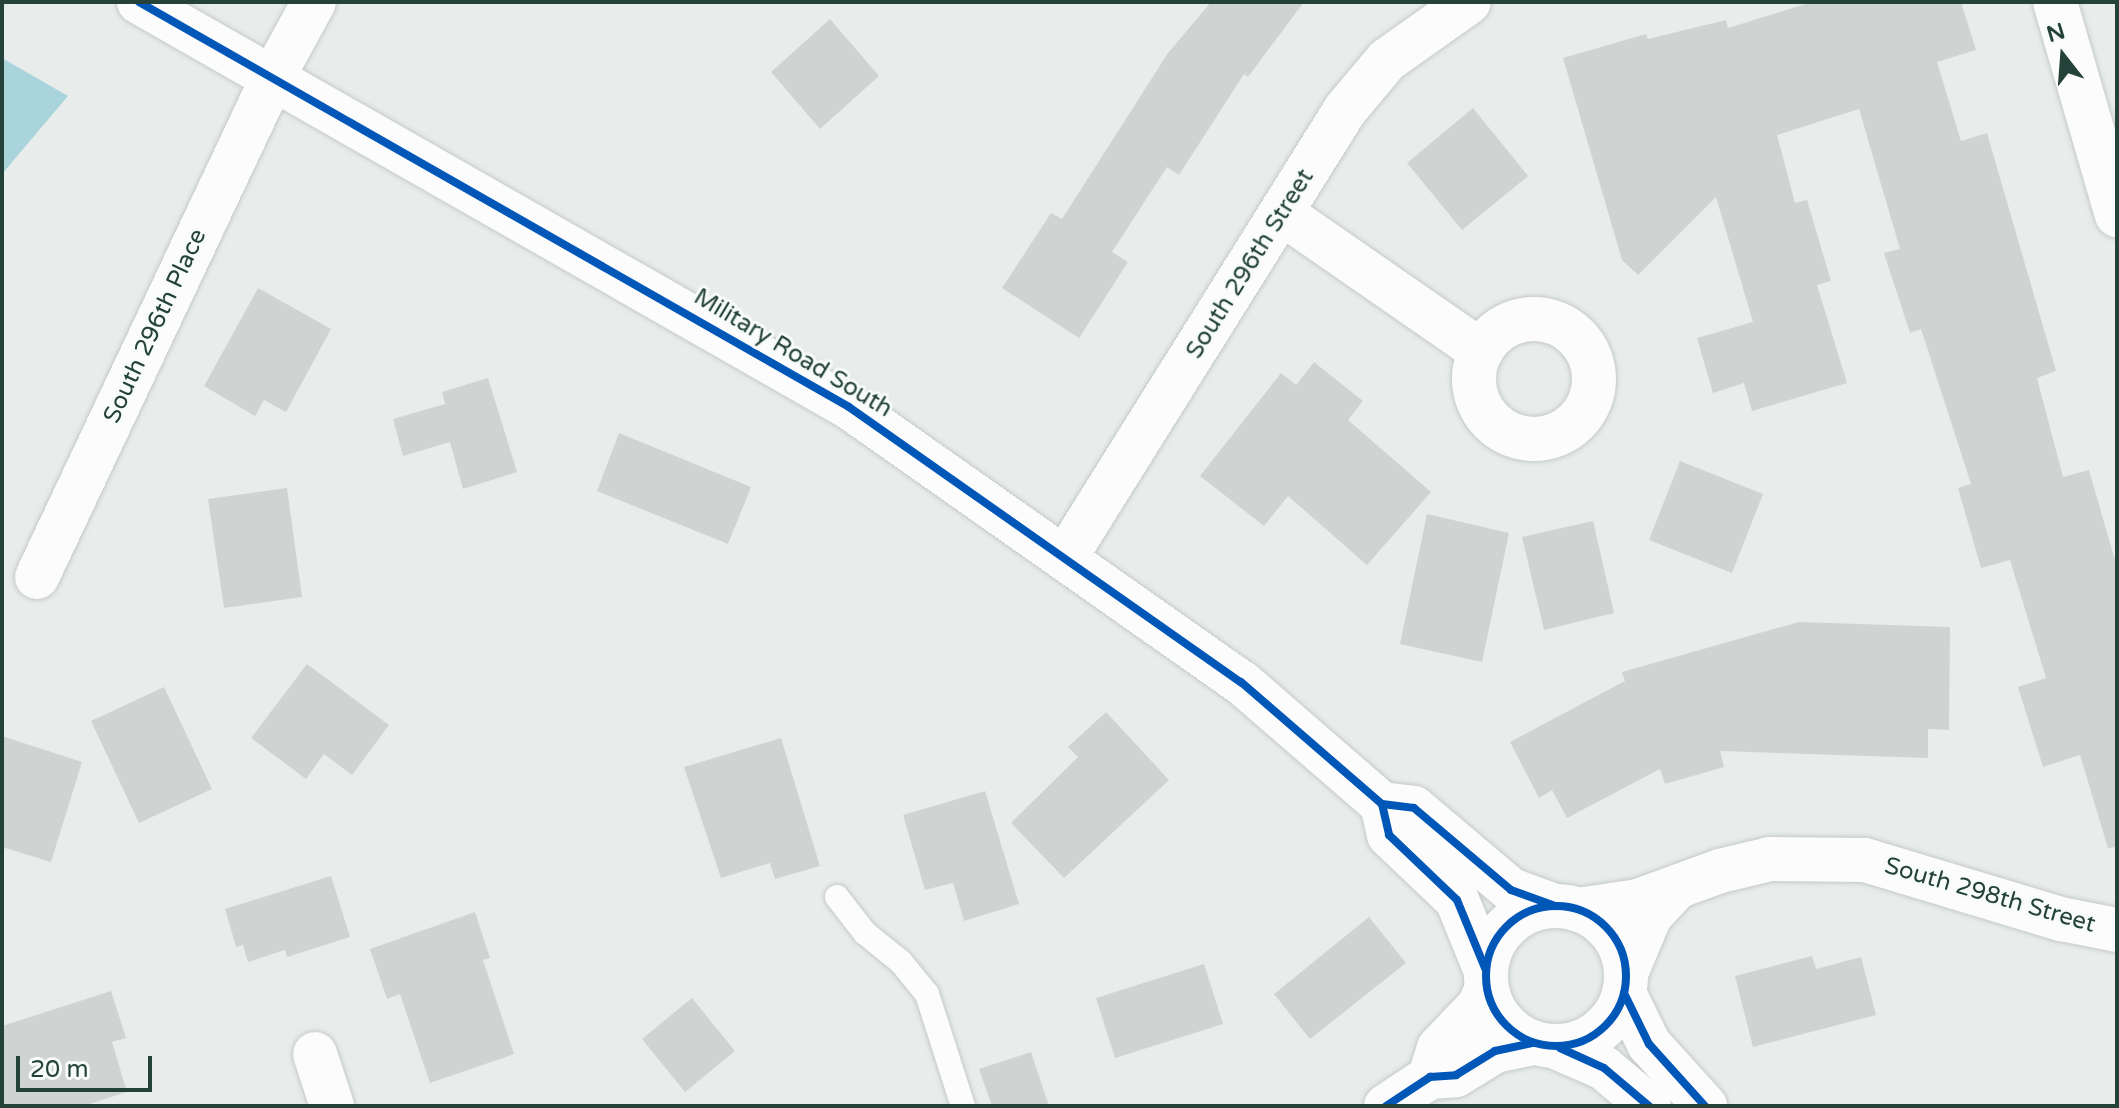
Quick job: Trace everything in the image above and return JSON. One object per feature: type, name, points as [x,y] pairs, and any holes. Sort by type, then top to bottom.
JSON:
[{"type":"street","name":"Military Road South","points":[[139,2],[274,75],[849,407],[1241,682],[1382,804],[1414,808],[1511,890],[1566,908]]},
{"type":"street","name":"South 296th Place","points":[[37,577],[274,75],[314,2]]},
{"type":"street","name":"South 296th Street","points":[[1065,558],[1283,214],[1345,110],[1387,60],[1469,2]]},
{"type":"street","points":[[2055,2],[2117,215]]},
{"type":"street","points":[[1283,214],[1481,351]]},
{"type":"street","name":"Military Road South","points":[[1382,804],[1389,835],[1457,900],[1485,980]]},
{"type":"street","name":"South 298th Street","points":[[1566,908],[1638,901],[1770,859],[1865,860],[2061,919],[2117,930]]},
{"type":"street","points":[[1386,1106],[1430,1077],[1456,1075],[1495,1051],[1544,1045],[1600,1032],[1626,982],[1650,916],[1676,888]]},
{"type":"street","points":[[1430,1077],[1439,1048],[1474,1012],[1505,927],[1524,913],[1566,908],[1608,929],[1649,1044],[1705,1106]]},
{"type":"street","points":[[1485,980],[1495,1013],[1544,1045],[1604,1068],[1649,1106]]},
{"type":"street","points":[[315,1054],[332,1106]]},
{"type":"lane","points":[[837,897],[865,933],[901,962],[927,994],[963,1106]]},
{"type":"water","points":[[2,58],[68,96],[2,174]]},
{"type":"building","points":[[1211,2],[1304,2],[1248,77],[1244,74],[1179,175],[1167,167],[1112,252],[1128,262],[1079,338],[1002,288],[1051,213],[1062,219],[1168,53]]},
{"type":"building","points":[[1812,2],[1961,2],[1976,50],[1937,62],[1961,141],[1987,133],[2056,371],[2037,378],[2063,477],[2089,470],[2117,567],[2117,847],[2108,848],[2080,755],[2043,767],[2018,687],[2046,678],[2010,560],[1981,568],[1958,488],[1971,484],[1921,329],[1910,333],[1884,253],[1900,249],[1859,109],[1777,135],[1795,203],[1807,200],[1831,281],[1817,285],[1847,383],[1752,411],[1744,383],[1713,393],[1697,338],[1753,322],[1716,197],[1638,275],[1622,260],[1563,58],[1646,34],[1648,39],[1726,20],[1728,28]]},
{"type":"building","points":[[830,19],[879,76],[820,129],[771,72]]},
{"type":"building","points":[[1473,108],[1528,176],[1462,230],[1407,163]]},
{"type":"building","points":[[258,288],[331,329],[286,412],[264,400],[255,416],[204,386]]},
{"type":"building","points":[[1314,362],[1363,401],[1348,420],[1431,492],[1367,565],[1288,496],[1264,526],[1200,476],[1281,373],[1296,385]]},
{"type":"building","points":[[488,378],[517,472],[463,489],[450,442],[403,456],[393,419],[445,404],[442,392]]},
{"type":"building","points":[[619,433],[751,487],[728,544],[597,491]]},
{"type":"building","points":[[1680,461],[1763,494],[1732,573],[1649,540]]},
{"type":"building","points":[[287,488],[302,597],[224,608],[208,499]]},
{"type":"building","points":[[1427,514],[1509,533],[1482,662],[1400,644]]},
{"type":"building","points":[[1593,521],[1614,613],[1544,630],[1522,537]]},
{"type":"building","points":[[1799,622],[1950,627],[1949,730],[1928,729],[1928,758],[1720,751],[1724,767],[1665,784],[1660,769],[1567,818],[1552,790],[1539,798],[1510,742],[1625,681],[1622,672]]},
{"type":"building","points":[[307,664],[389,725],[352,775],[324,754],[306,779],[251,738]]},
{"type":"building","points":[[164,687],[212,789],[139,823],[91,721]]},
{"type":"building","points":[[1106,712],[1169,780],[1064,878],[1011,823],[1078,757],[1068,747]]},
{"type":"building","points":[[2,736],[82,762],[51,862],[2,847]]},
{"type":"building","points":[[781,738],[820,866],[775,879],[770,863],[721,878],[684,767]]},
{"type":"building","points":[[985,791],[1019,904],[964,921],[953,883],[925,890],[903,815]]},
{"type":"building","points":[[331,876],[350,937],[287,957],[285,950],[248,962],[243,945],[236,947],[225,909]]},
{"type":"building","points":[[475,912],[490,958],[483,960],[514,1054],[430,1083],[400,994],[387,999],[370,949]]},
{"type":"building","points":[[1369,917],[1406,963],[1310,1039],[1274,994]]},
{"type":"building","points":[[1812,956],[1816,969],[1861,957],[1876,1015],[1753,1047],[1735,976]]},
{"type":"building","points":[[1204,964],[1223,1024],[1115,1058],[1096,998]]},
{"type":"building","points":[[111,991],[126,1038],[112,1042],[127,1092],[83,1106],[2,1106],[2,1026]]},
{"type":"building","points":[[692,998],[735,1051],[685,1092],[642,1039]]},
{"type":"building","points":[[1031,1052],[1049,1106],[992,1106],[979,1069]]},
{"type":"cycle path","points":[[139,2],[849,407],[1241,682],[1382,804],[1414,808],[1511,890],[1555,906]]},
{"type":"cycle path","points":[[1382,804],[1389,835],[1457,900],[1485,968]]},
{"type":"cycle path","points":[[1556,906],[1583,911],[1606,926],[1621,949],[1626,976],[1621,1003],[1606,1026],[1583,1041],[1556,1046],[1529,1041],[1506,1026],[1491,1003],[1486,976],[1491,949],[1506,926],[1529,911],[1556,906]]},
{"type":"cycle path","points":[[1624,993],[1649,1044],[1705,1106]]},
{"type":"cycle path","points":[[1386,1106],[1430,1077],[1456,1075],[1495,1051],[1533,1043]]},
{"type":"cycle path","points":[[1560,1048],[1604,1068],[1649,1106]]}]
